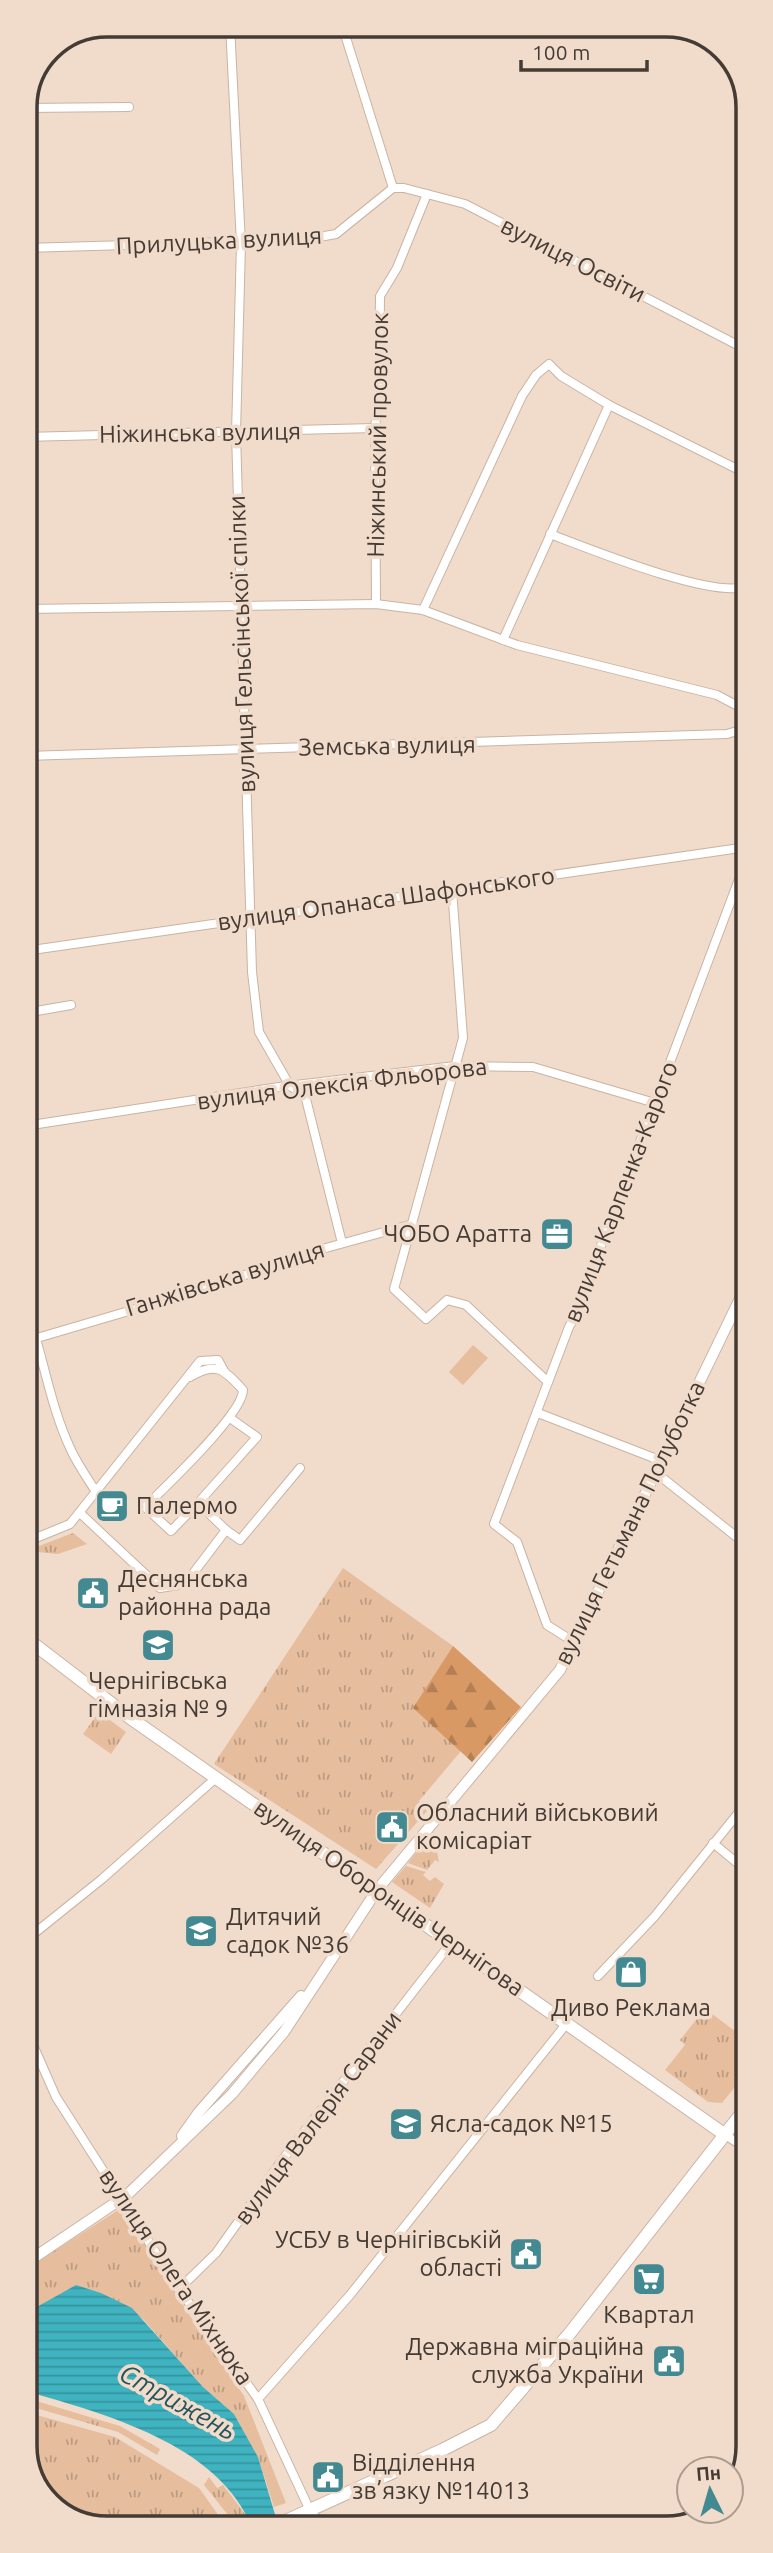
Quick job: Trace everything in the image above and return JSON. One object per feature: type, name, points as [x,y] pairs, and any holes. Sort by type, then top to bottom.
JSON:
[{"type":"main road","name":"вулиця Оборонців Чернігова","points":[[37,1644],[121,1711],[724,2134]]},
{"type":"main road","points":[[297,2516],[453,2445],[491,2424],[570,2333],[736,2120]]},
{"type":"street","name":"вулиця Гельсінської спілки","points":[[231,37],[241,244],[236,433],[243,605],[245,749],[251,918],[259,1032],[290,1086],[305,1095],[342,1243]]},
{"type":"street","points":[[346,37],[393,188]]},
{"type":"street","points":[[37,108],[129,107]]},
{"type":"street","name":"Прилуцька вулиця","points":[[37,248],[241,244],[302,240],[336,234],[393,188]]},
{"type":"street","name":"вулиця Освіти","points":[[393,188],[464,204],[736,344]]},
{"type":"street","name":"Ніжинський провулок","points":[[376,604],[375,428],[379,393],[380,296],[397,268],[427,194]]},
{"type":"street","points":[[423,610],[522,396],[536,375],[549,364],[561,376],[608,405],[736,469]]},
{"type":"street","points":[[503,640],[608,405]]},
{"type":"street","name":"Ніжинська вулиця","points":[[37,438],[375,428]]},
{"type":"street","points":[[550,534],[705,586],[736,591]]},
{"type":"street","points":[[37,609],[376,604],[423,610],[503,640],[717,695],[736,705]]},
{"type":"street","name":"Земська вулиця","points":[[37,756],[727,734],[736,731]]},
{"type":"street","name":"вулиця Опанаса Шафонського","points":[[37,949],[736,849]]},
{"type":"street","name":"вулиця Карпенка-Карого","points":[[574,1642],[547,1625],[517,1542],[494,1524],[569,1327],[584,1300],[594,1264],[736,887]]},
{"type":"street","points":[[452,889],[463,1038],[394,1289],[426,1319],[447,1300],[466,1305],[548,1381]]},
{"type":"street","points":[[37,1011],[71,1005]]},
{"type":"street","name":"вулиця Олексія Фльорова","points":[[37,1124],[290,1086],[455,1066],[533,1067],[655,1104]]},
{"type":"street","name":"Ганжівська вулиця","points":[[37,1338],[342,1243],[413,1224]]},
{"type":"street","name":"вулиця Гетьмана Полуботка","points":[[37,2256],[122,2199],[232,2094],[285,2032],[313,1984],[377,1890],[560,1670],[736,1307]]},
{"type":"street","points":[[37,1338],[51,1395],[71,1451],[96,1492]]},
{"type":"street","points":[[37,1538],[61,1529],[80,1513],[190,1377],[207,1367],[225,1373],[243,1390],[243,1398],[230,1418],[145,1507],[171,1531],[257,1437],[230,1418]]},
{"type":"street","points":[[538,1413],[654,1458],[657,1468],[736,1536]]},
{"type":"street","points":[[198,1503],[240,1540],[300,1468]]},
{"type":"street","points":[[80,1513],[160,1588],[185,1584],[226,1530]]},
{"type":"street","points":[[37,1931],[102,1879],[217,1777]]},
{"type":"street","points":[[598,1976],[655,1916],[736,1815]]},
{"type":"street","points":[[713,1843],[736,1862]]},
{"type":"street","name":"вулиця Валерія Сарани","points":[[179,2289],[216,2253],[283,2159],[452,1943]]},
{"type":"street","points":[[258,2399],[349,2295],[567,2023]]},
{"type":"street","name":"вулиця Олега Міхнюка","points":[[37,2054],[56,2097],[179,2289],[258,2399],[315,2516]]},
{"type":"street","name":"вулиця Оборонців Чернігова","points":[[724,2134],[736,2142]]},
{"type":"green space","points":[[473,1345],[488,1358],[463,1385],[449,1372]]},
{"type":"green space","points":[[73,1533],[87,1544],[58,1554],[37,1552],[37,1547]]},
{"type":"green space","points":[[343,1568],[453,1646],[414,1708],[461,1751],[419,1801],[427,1811],[376,1869],[214,1764]]},
{"type":"green space","points":[[453,1646],[521,1707],[472,1762],[413,1708]]},
{"type":"green space","points":[[99,1712],[126,1732],[111,1754],[83,1734]]},
{"type":"green space","points":[[433,1832],[439,1862],[435,1860],[427,1870],[408,1863]]},
{"type":"green space","points":[[406,1866],[426,1872],[423,1875],[430,1881],[435,1877],[444,1884],[430,1908],[392,1882]]},
{"type":"green space","points":[[711,2013],[736,2032],[736,2086],[722,2103],[708,2102],[665,2070],[685,2045],[680,2040],[700,2015]]},
{"type":"green space","points":[[123,2207],[190,2316],[244,2396],[286,2503],[274,2507],[258,2457],[234,2414],[203,2387],[143,2319],[101,2293],[76,2286],[37,2307],[37,2262]]},
{"type":"green space","points":[[37,2401],[120,2426],[160,2449],[157,2455],[118,2432],[37,2408]]},
{"type":"green space","points":[[37,2415],[115,2437],[199,2488],[219,2516],[102,2516],[80,2511],[51,2489],[42,2473],[38,2460]]},
{"type":"green space","points":[[209,2477],[217,2488],[223,2485],[245,2514],[229,2516],[204,2485]]},
{"type":"water","name":"Стрижень","points":[[76,2285],[132,2308],[203,2387],[234,2414],[258,2457],[275,2516],[245,2516],[236,2499],[214,2474],[187,2454],[156,2437],[90,2410],[37,2394],[37,2307]]},
{"type":"place","name":"ЧОБО Аратта","points":[[557,1234]]},
{"type":"place","name":"Палермо","points":[[112,1506]]},
{"type":"place","name":"Деснянська районна рада","points":[[93,1593]]},
{"type":"place","name":"Чернігівська гімназія № 9","points":[[158,1645]]},
{"type":"place","name":"Обласний військовий комісаріат","points":[[392,1827]]},
{"type":"place","name":"Дитячий садок №36","points":[[201,1931]]},
{"type":"place","name":"Диво Реклама","points":[[631,1972]]},
{"type":"place","name":"Ясла-садок №15","points":[[406,2124]]},
{"type":"place","name":"УСБУ в Чернігівській області","points":[[526,2254]]},
{"type":"place","name":"Квартал","points":[[649,2279]]},
{"type":"place","name":"Державна міграційна служба України","points":[[669,2361]]},
{"type":"place","name":"Відділення зв’язку №14013","points":[[328,2477]]}]
